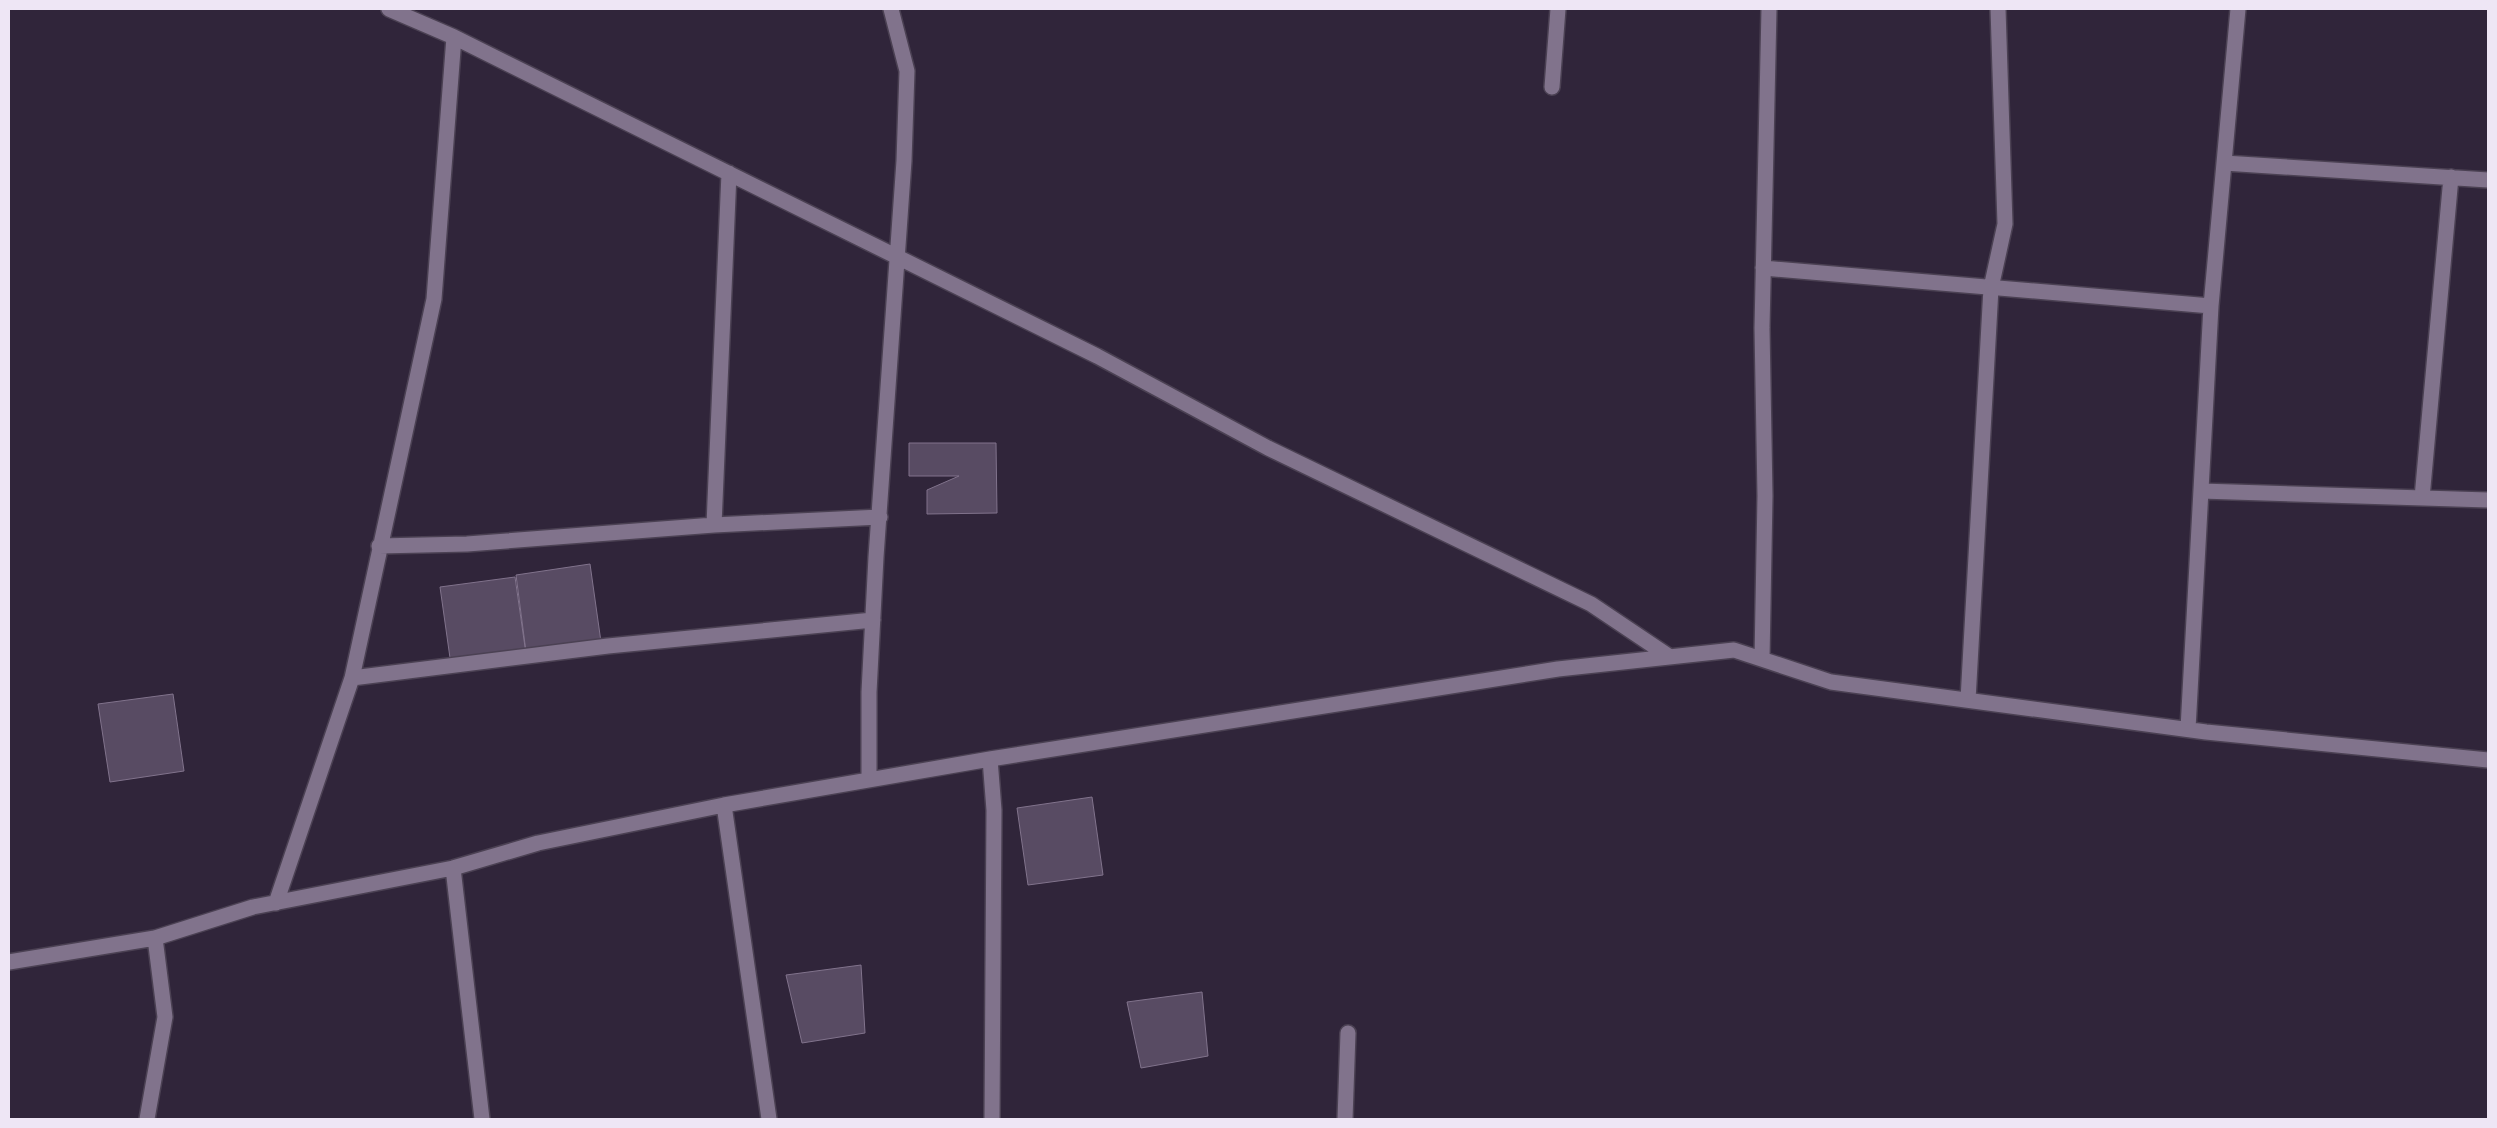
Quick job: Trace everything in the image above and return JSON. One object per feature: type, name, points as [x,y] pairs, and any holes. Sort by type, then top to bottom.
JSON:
[{"type":"street","points":[[389,9],[454,37],[729,173],[1097,356],[1268,448],[1591,604],[1670,657]]},
{"type":"street","points":[[869,780],[869,692],[908,71],[891,9]]},
{"type":"street","points":[[1552,87],[1558,9]]},
{"type":"street","points":[[1762,659],[1765,496],[1762,328],[1770,9]]},
{"type":"street","points":[[1968,700],[1991,288],[2005,224],[1998,9]]},
{"type":"street","points":[[2188,729],[2211,306],[2238,9]]},
{"type":"street","points":[[276,902],[352,678],[379,546],[434,299],[454,37]]},
{"type":"street","points":[[2224,162],[2488,180]]},
{"type":"street","points":[[714,525],[729,173]]},
{"type":"street","points":[[2422,498],[2451,178]]},
{"type":"street","points":[[1763,268],[2211,306]]},
{"type":"street","points":[[2201,491],[2488,500]]},
{"type":"street","points":[[379,546],[467,544],[714,525],[880,517]]},
{"type":"street","points":[[352,678],[608,646],[874,620]]},
{"type":"street","points":[[9,962],[155,938],[253,907],[452,868],[538,843],[724,805],[990,759],[1558,669],[1734,650],[1831,682],[2188,729],[2488,760]]},
{"type":"street","points":[[990,759],[994,810],[992,1119]]},
{"type":"street","points":[[724,805],[769,1119]]},
{"type":"street","points":[[452,868],[482,1119]]},
{"type":"street","points":[[147,1119],[165,1016],[155,938]]},
{"type":"street","points":[[1345,1119],[1348,1033]]},
{"type":"building","points":[[909,443],[996,443],[997,513],[927,514],[927,490],[959,476],[909,476]]},
{"type":"building","points":[[590,564],[601,642],[526,652],[516,575]]},
{"type":"building","points":[[515,577],[526,654],[451,665],[440,587]]},
{"type":"building","points":[[173,694],[184,771],[110,782],[98,704]]},
{"type":"building","points":[[1092,797],[1103,875],[1028,885],[1017,808]]},
{"type":"building","points":[[861,965],[865,1033],[802,1043],[786,975]]},
{"type":"building","points":[[1202,992],[1208,1056],[1141,1068],[1127,1002]]}]
